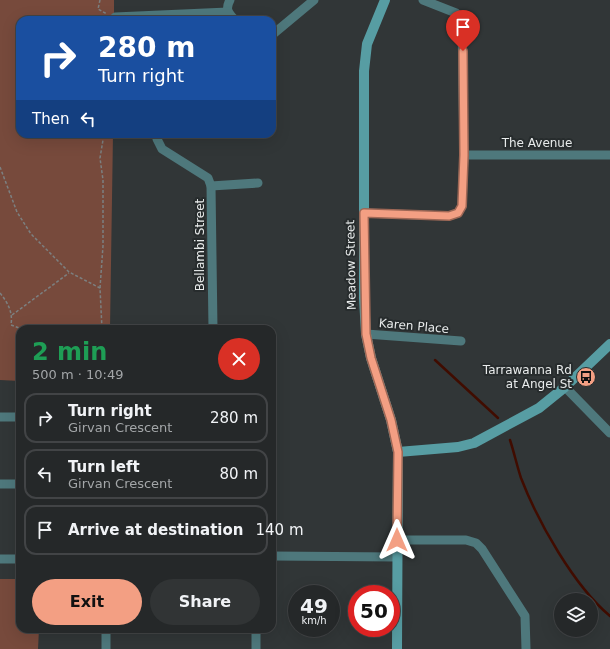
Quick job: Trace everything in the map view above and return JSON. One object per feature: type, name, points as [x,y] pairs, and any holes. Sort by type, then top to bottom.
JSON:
[{"type":"street","points":[[230,0],[227,6],[228,12],[232,16]]},
{"type":"street","points":[[276,32],[314,0]]},
{"type":"street","name":"Meadow Street","points":[[385,0],[367,44],[365,64],[364,213],[366,334],[371,358],[391,420],[398,452],[397,649]]},
{"type":"street","points":[[364,213],[449,216],[458,213],[462,206],[464,155],[462,21],[456,13],[423,0]]},
{"type":"street","points":[[136,16],[228,12]]},
{"type":"street","name":"Bellambi Street","points":[[159,138],[162,149],[208,178],[211,186],[213,325]]},
{"type":"street","name":"The Avenue","points":[[464,155],[610,155]]},
{"type":"street","points":[[211,186],[258,182]]},
{"type":"street","name":"Karen Place","points":[[366,334],[461,341]]},
{"type":"street","points":[[398,452],[458,447],[474,443],[539,408],[610,344]]},
{"type":"street","points":[[565,386],[610,433]]},
{"type":"street","points":[[0,417],[16,417]]},
{"type":"street","points":[[0,484],[16,484]]},
{"type":"street","points":[[397,540],[466,540],[476,543],[482,549],[525,616],[526,649]]},
{"type":"street","points":[[276,556],[397,557]]},
{"type":"street","points":[[0,559],[16,559]]},
{"type":"street","points":[[106,633],[106,649]]},
{"type":"street","points":[[256,633],[256,649]]},
{"type":"path","points":[[100,0],[98,9],[111,16]]},
{"type":"path","points":[[102,325],[100,288],[103,246],[103,180],[100,158],[103,138]]},
{"type":"path","points":[[0,168],[18,212],[30,234],[69,272],[100,288]]},
{"type":"path","points":[[12,315],[69,272]]},
{"type":"path","points":[[0,292],[12,315],[11,324],[16,326]]},
{"type":"shaded area","points":[[0,0],[114,0],[114,16],[16,16],[16,138],[113,138],[110,325],[16,325],[16,381],[0,380]]},
{"type":"shaded area","points":[[0,579],[16,579],[16,633],[39,633],[38,649],[0,649]]},
{"type":"waterway","points":[[435,360],[498,418]]},
{"type":"waterway","points":[[510,440],[521,478],[547,533],[558,552],[583,588],[610,616]]},
{"type":"place","name":"Tarrawanna Rd at Angel St","points":[[586,377]]},
{"type":"route","points":[[397,540],[398,452],[391,420],[371,358],[364,317],[364,213],[449,216],[458,213],[462,206],[464,155],[463,51]]}]
